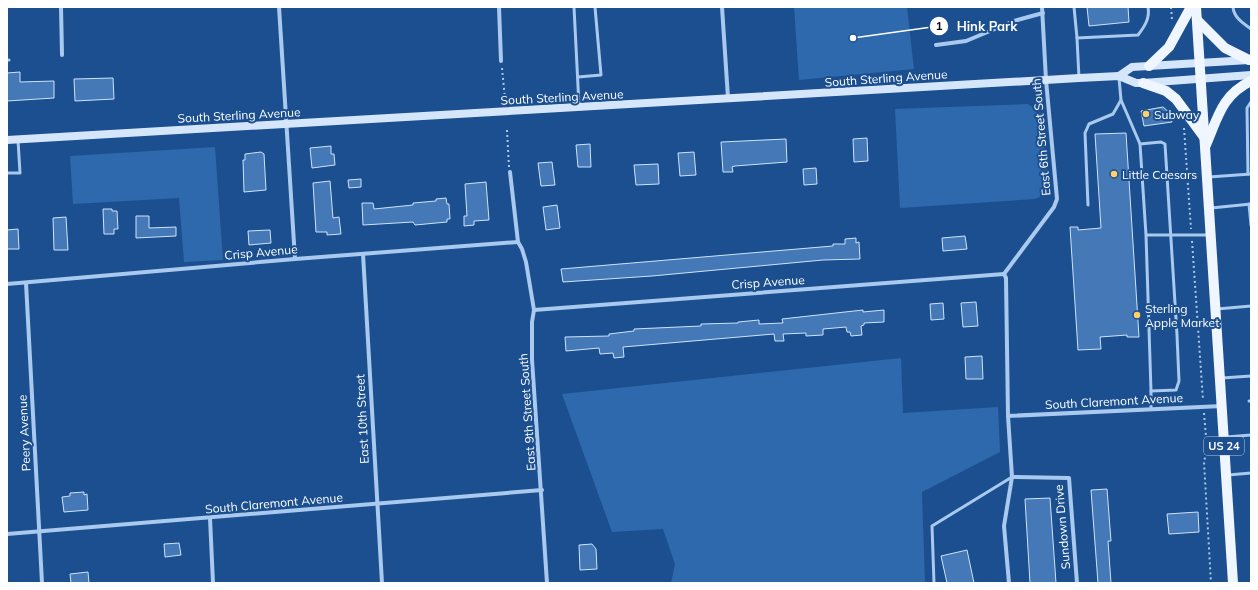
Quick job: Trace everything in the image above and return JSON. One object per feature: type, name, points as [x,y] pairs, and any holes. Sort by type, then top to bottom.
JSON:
[{"type":"main road","points":[[1149,66],[1168,47],[1191,7]]},
{"type":"main road","name":"US 24","points":[[1196,7],[1233,583]]},
{"type":"main road","points":[[1197,20],[1225,48],[1250,60]]},
{"type":"main road","name":"South Sterling Avenue","points":[[1119,76],[1132,67],[1250,60]]},
{"type":"main road","name":"South Sterling Avenue","points":[[7,140],[728,100],[1079,78],[1119,76],[1136,83],[1143,83],[1251,75]]},
{"type":"main road","points":[[1205,143],[1225,102],[1232,92],[1251,81]]},
{"type":"main road","points":[[1143,83],[1166,91],[1176,99],[1205,143]]},
{"type":"street","points":[[61,7],[62,55]]},
{"type":"street","points":[[279,7],[295,259]]},
{"type":"street","points":[[498,7],[501,61]]},
{"type":"street","points":[[722,7],[728,100]]},
{"type":"street","name":"East 6th Street South","points":[[1004,274],[1054,207],[1057,199],[1046,80],[1042,7]]},
{"type":"street","points":[[936,45],[966,41],[1014,21],[1043,13]]},
{"type":"street","name":"East 9th Street South","points":[[510,172],[518,242],[526,262],[534,310],[532,322],[532,360],[548,583]]},
{"type":"street","name":"Crisp Avenue","points":[[7,284],[295,259],[518,242]]},
{"type":"street","name":"East 10th Street","points":[[363,254],[382,583]]},
{"type":"street","points":[[1004,274],[1006,278],[1008,416],[1012,477],[1004,526],[1009,583]]},
{"type":"street","name":"Crisp Avenue","points":[[534,310],[1004,274]]},
{"type":"street","name":"Peery Avenue","points":[[26,283],[42,583]]},
{"type":"street","name":"South Claremont Avenue","points":[[1008,416],[1222,406]]},
{"type":"street","name":"Sundown Drive","points":[[1012,477],[1069,478],[1077,583]]},
{"type":"street","name":"South Claremont Avenue","points":[[7,534],[542,490]]},
{"type":"street","points":[[210,518],[213,583]]},
{"type":"lane","points":[[574,7],[579,108]]},
{"type":"lane","points":[[578,77],[601,75],[595,7]]},
{"type":"lane","points":[[1074,7],[1079,78]]},
{"type":"lane","points":[[1077,38],[1138,35],[1145,26],[1149,14],[1148,7]]},
{"type":"lane","points":[[1233,7],[1238,19],[1251,29]]},
{"type":"lane","points":[[1119,76],[1120,100],[1140,144],[1146,235],[1151,409]]},
{"type":"lane","points":[[1088,204],[1085,133],[1089,124],[1113,114],[1120,100]]},
{"type":"lane","points":[[1207,177],[1249,174],[1247,108],[1251,102]]},
{"type":"lane","points":[[7,173],[20,172],[18,140]]},
{"type":"lane","points":[[1140,144],[1161,142],[1165,144],[1179,381],[1176,390],[1151,391]]},
{"type":"lane","points":[[1209,208],[1250,204],[1251,224]]},
{"type":"lane","points":[[1146,235],[1210,234]]},
{"type":"lane","points":[[1215,309],[1251,306]]},
{"type":"lane","points":[[1220,378],[1251,376]]},
{"type":"lane","points":[[1224,437],[1251,435]]},
{"type":"lane","points":[[1226,475],[1251,473]]},
{"type":"lane","points":[[934,583],[932,526],[1012,477]]},
{"type":"path","points":[[501,61],[505,99]]},
{"type":"path","points":[[1183,123],[1207,449],[1204,462],[1211,583]]},
{"type":"path","points":[[507,130],[510,172]]},
{"type":"shaded area","points":[[794,7],[907,7],[914,69],[799,80]]},
{"type":"shaded area","points":[[1028,104],[1041,113],[1049,185],[1048,193],[1035,199],[900,208],[895,109]]},
{"type":"shaded area","points":[[215,147],[223,260],[184,262],[179,198],[73,204],[70,156]]},
{"type":"shaded area","points":[[901,358],[903,413],[998,407],[1000,452],[922,492],[925,583],[671,583],[675,564],[663,529],[612,532],[562,394]]},
{"type":"building","points":[[1087,7],[1128,7],[1129,22],[1089,26]]},
{"type":"building","points":[[20,72],[20,82],[54,81],[54,98],[7,101],[7,73]]},
{"type":"building","points":[[113,78],[114,99],[75,101],[74,79]]},
{"type":"building","points":[[1163,107],[1171,114],[1172,122],[1144,126],[1141,111]]},
{"type":"building","points":[[1126,133],[1139,337],[1127,337],[1127,335],[1100,337],[1101,349],[1078,350],[1070,227],[1078,227],[1078,230],[1101,228],[1095,134]]},
{"type":"building","points":[[867,138],[868,161],[854,162],[853,139]]},
{"type":"building","points":[[786,139],[787,162],[735,166],[732,167],[733,172],[723,172],[721,142]]},
{"type":"building","points":[[590,144],[591,167],[578,167],[576,145]]},
{"type":"building","points":[[331,146],[331,154],[334,154],[335,165],[312,168],[310,148]]},
{"type":"building","points":[[261,152],[264,154],[266,190],[244,192],[243,160],[245,160],[245,154]]},
{"type":"building","points":[[694,152],[696,175],[680,176],[678,153]]},
{"type":"building","points":[[552,162],[555,185],[541,186],[538,163]]},
{"type":"building","points":[[658,164],[659,184],[636,185],[634,165]]},
{"type":"building","points":[[816,168],[817,184],[804,185],[803,169]]},
{"type":"building","points":[[361,179],[361,187],[349,188],[348,180]]},
{"type":"building","points":[[330,181],[333,218],[339,217],[341,234],[327,235],[327,232],[316,232],[313,183]]},
{"type":"building","points":[[486,182],[489,220],[474,221],[474,225],[464,226],[464,216],[467,216],[465,184]]},
{"type":"building","points":[[446,198],[447,204],[449,204],[450,219],[447,219],[447,222],[415,225],[413,222],[363,225],[362,203],[373,203],[374,209],[413,205],[413,203],[436,201],[436,199]]},
{"type":"building","points":[[557,205],[560,228],[546,230],[543,207]]},
{"type":"building","points":[[103,209],[112,209],[112,211],[117,211],[118,229],[114,229],[114,234],[104,234]]},
{"type":"building","points":[[136,216],[149,216],[149,228],[176,227],[176,236],[136,238]]},
{"type":"building","points":[[66,217],[68,250],[54,250],[53,218]]},
{"type":"building","points":[[18,229],[19,249],[7,249],[7,230]]},
{"type":"building","points":[[270,230],[271,243],[249,245],[248,231]]},
{"type":"building","points":[[965,236],[967,249],[943,251],[942,238]]},
{"type":"building","points":[[856,238],[856,243],[859,242],[860,259],[823,260],[652,276],[563,282],[561,269],[833,246],[833,244],[845,244],[845,239]]},
{"type":"building","points":[[976,302],[978,326],[963,327],[961,303]]},
{"type":"building","points":[[943,303],[944,319],[931,320],[930,304]]},
{"type":"building","points":[[863,310],[863,312],[884,310],[884,322],[864,323],[864,325],[861,326],[862,335],[851,336],[850,332],[847,332],[846,327],[823,329],[823,335],[806,336],[806,333],[783,334],[784,341],[775,341],[774,334],[623,347],[624,357],[614,358],[613,353],[600,354],[599,348],[566,351],[565,337],[609,336],[609,334],[634,331],[634,329],[701,326],[701,324],[738,323],[759,320],[759,324],[783,323],[782,319]]},
{"type":"building","points":[[982,356],[983,379],[966,379],[965,357]]},
{"type":"building","points":[[1107,489],[1111,541],[1108,541],[1111,583],[1098,583],[1091,490]]},
{"type":"building","points":[[84,492],[84,495],[87,494],[88,510],[64,512],[62,497],[70,496],[70,493]]},
{"type":"building","points":[[1050,498],[1056,583],[1030,583],[1025,499]]},
{"type":"building","points":[[1198,512],[1199,532],[1169,534],[1167,514]]},
{"type":"building","points":[[179,543],[181,555],[165,557],[164,544]]},
{"type":"building","points":[[592,544],[596,549],[597,569],[580,570],[579,545]]},
{"type":"building","points":[[967,550],[974,583],[947,583],[941,556]]},
{"type":"building","points":[[88,572],[89,583],[71,583],[70,574]]},
{"type":"place","name":"Hink Park","points":[[853,38]]},
{"type":"place","name":"Subway","points":[[1146,114]]},
{"type":"place","name":"Little Caesars","points":[[1114,174]]},
{"type":"place","name":"Sterling Apple Market","points":[[1137,315]]}]
